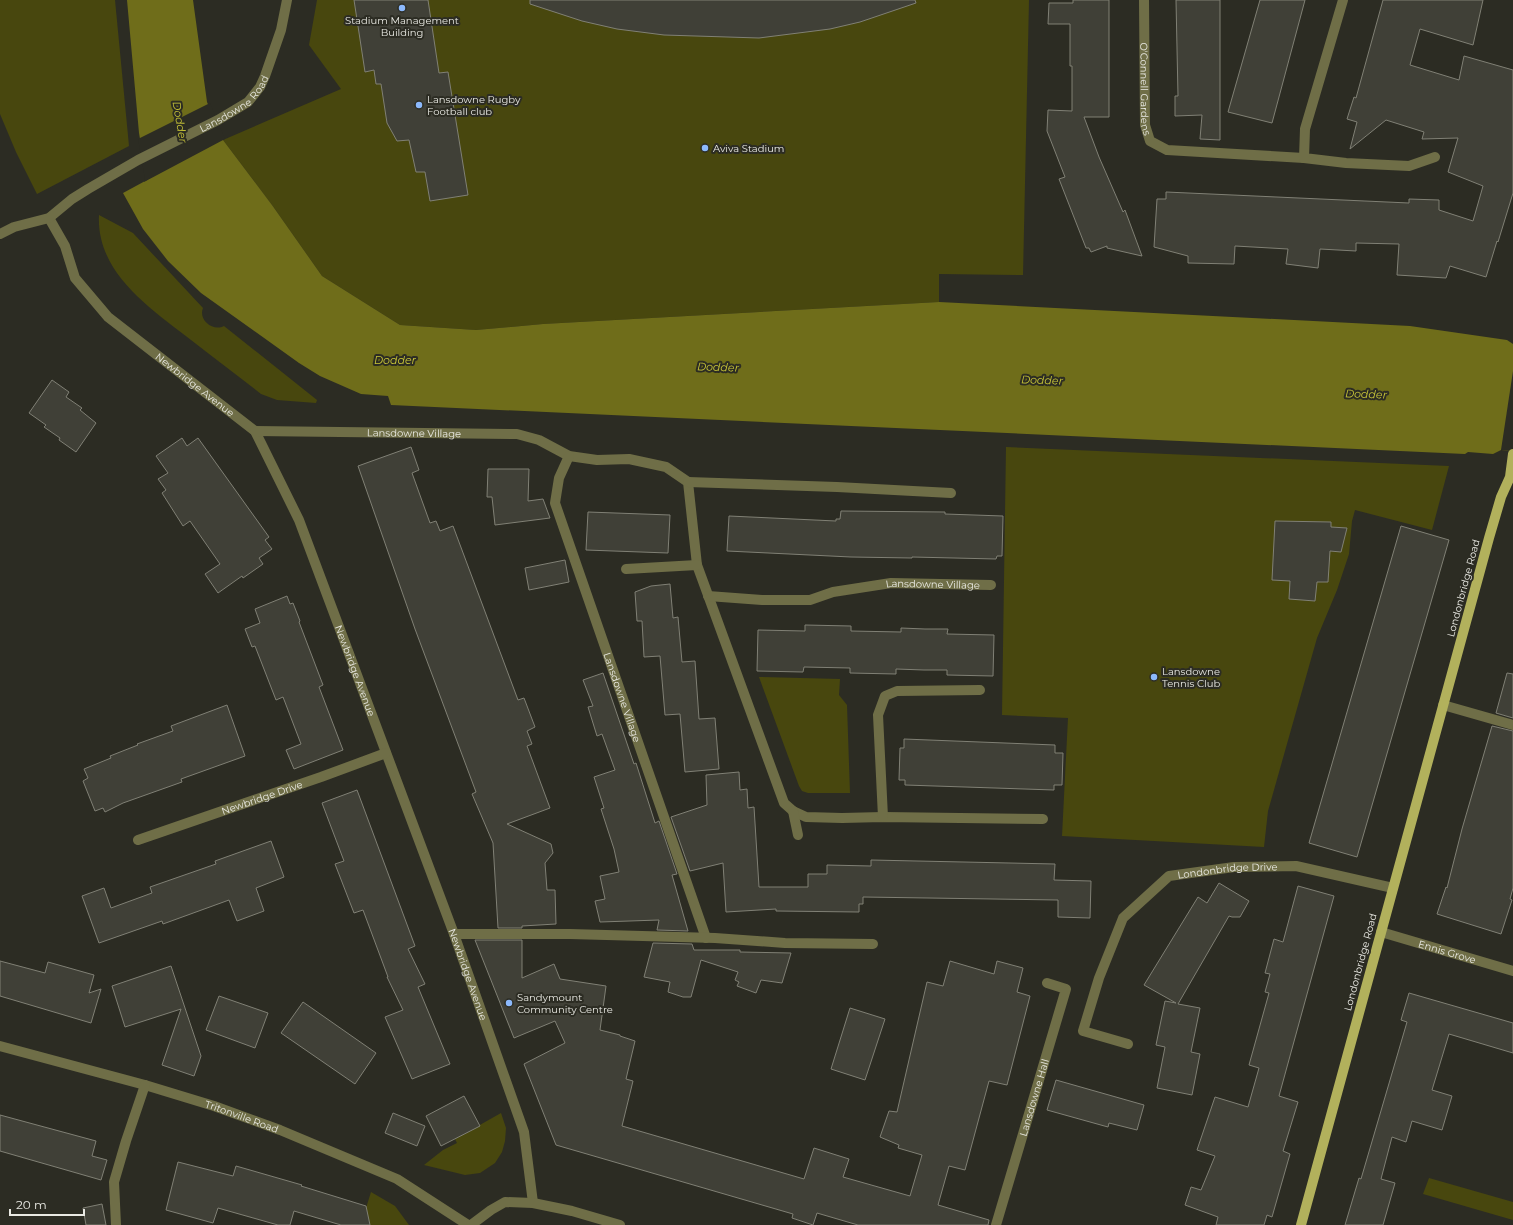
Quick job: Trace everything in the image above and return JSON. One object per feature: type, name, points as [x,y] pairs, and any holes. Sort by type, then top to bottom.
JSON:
[{"type":"main road","name":"Londonbridge Road","points":[[1301,1225],[1489,538],[1501,497],[1511,477],[1512,457]]},
{"type":"street","name":"Lansdowne Road","points":[[49,218],[72,199],[141,159],[218,120],[248,102],[260,87],[273,56],[281,30],[287,0]]},
{"type":"street","name":"O'Connell Gardens","points":[[1144,0],[1145,125],[1150,140],[1167,150],[1409,166],[1435,157]]},
{"type":"street","points":[[1304,158],[1305,130],[1343,0]]},
{"type":"street","points":[[0,234],[14,227],[49,218]]},
{"type":"street","name":"Newbridge Avenue","points":[[49,218],[65,246],[75,278],[108,317],[255,431],[299,520],[454,934],[524,1132],[533,1203]]},
{"type":"street","name":"Lansdowne Village","points":[[255,431],[517,434],[539,440],[569,456],[597,460],[629,459],[666,467],[688,482]]},
{"type":"street","name":"Lansdowne Village","points":[[569,456],[559,478],[555,503],[706,938]]},
{"type":"street","points":[[951,493],[837,487],[688,482],[697,565],[784,803],[793,811],[806,817],[1043,818]]},
{"type":"street","points":[[626,569],[697,565]]},
{"type":"street","name":"Lansdowne Village","points":[[708,596],[762,600],[810,600],[833,592],[891,583],[991,585]]},
{"type":"street","points":[[883,817],[878,715],[885,696],[897,691],[980,690]]},
{"type":"street","points":[[1443,705],[1513,725]]},
{"type":"street","name":"Newbridge Drive","points":[[138,840],[386,753]]},
{"type":"street","points":[[793,811],[798,835]]},
{"type":"street","name":"Londonbridge Drive","points":[[1128,1044],[1083,1031],[1099,978],[1123,918],[1169,876],[1234,867],[1296,866],[1393,888]]},
{"type":"street","name":"Ennis Grove","points":[[1381,932],[1513,971]]},
{"type":"street","points":[[454,934],[570,934],[706,938],[785,943],[873,944]]},
{"type":"street","name":"Lansdowne Hall","points":[[996,1225],[1066,988],[1048,983]]},
{"type":"street","name":"Tritonville Road","points":[[0,1046],[145,1085],[214,1106],[280,1130],[397,1179],[469,1225],[505,1202],[533,1203],[572,1211],[620,1225]]},
{"type":"street","points":[[116,1225],[114,1182],[145,1085]]},
{"type":"shaded area","points":[[0,0],[115,0],[129,146],[37,194],[16,152],[0,114]]},
{"type":"shaded area","name":"Aviva Stadium","points":[[317,0],[1029,0],[1023,275],[939,274],[939,302],[543,324],[476,330],[400,325],[322,276],[272,205],[223,140],[341,89],[309,45]]},
{"type":"shaded area","points":[[99,215],[133,233],[203,308],[203,317],[208,324],[215,327],[224,326],[317,400],[316,403],[277,400],[261,394],[159,316],[129,288],[116,272],[106,255],[100,236]]},
{"type":"shaded area","name":"Lansdowne Tennis Club","points":[[1006,447],[1449,466],[1432,530],[1355,510],[1352,521],[1349,554],[1337,590],[1317,638],[1268,811],[1264,847],[1062,836],[1068,718],[1002,715]]},
{"type":"shaded area","points":[[759,677],[840,679],[839,695],[847,705],[850,793],[808,793],[802,791]]},
{"type":"shaded area","points":[[501,1113],[506,1128],[505,1141],[502,1152],[495,1163],[480,1173],[465,1175],[424,1165],[443,1150],[457,1143],[455,1139]]},
{"type":"shaded area","points":[[1429,1178],[1513,1202],[1513,1220],[1423,1194]]},
{"type":"shaded area","points":[[371,1192],[395,1206],[409,1225],[370,1225],[366,1208]]},
{"type":"water","name":"Dodder","points":[[127,0],[193,0],[207,102],[223,140],[272,205],[322,276],[400,325],[476,330],[543,324],[939,302],[1410,326],[1507,340],[1513,344],[1513,451],[1501,450],[1493,454],[1468,452],[1465,454],[391,405],[388,396],[361,394],[320,376],[299,363],[201,293],[168,261],[143,229],[123,193],[147,180],[139,133]]},
{"type":"pier","points":[[210,103],[225,139],[144,182],[145,179],[138,139]]},
{"type":"pier","points":[[1513,371],[1513,451],[1501,450]]},
{"type":"building","name":"Lansdowne Rugby Football club","points":[[354,0],[428,0],[439,73],[448,72],[468,195],[430,201],[425,172],[416,172],[409,140],[397,141],[387,123],[381,84],[376,84],[374,70],[365,72]]},
{"type":"building","points":[[530,0],[915,0],[916,3],[860,22],[830,29],[759,38],[664,35],[617,29],[582,21],[530,4]]},
{"type":"building","points":[[1073,0],[1109,0],[1109,117],[1084,117],[1099,157],[1123,212],[1125,210],[1142,256],[1107,248],[1107,246],[1091,252],[1089,248],[1086,248],[1059,179],[1065,177],[1047,131],[1048,110],[1072,111],[1070,24],[1048,24],[1049,3],[1073,3]]},
{"type":"building","points":[[1176,0],[1220,0],[1220,140],[1200,139],[1202,115],[1175,116],[1175,96],[1178,96]]},
{"type":"building","points":[[1260,0],[1305,0],[1272,123],[1228,112]]},
{"type":"building","points":[[1383,0],[1483,0],[1473,45],[1420,29],[1410,65],[1459,80],[1464,56],[1513,70],[1513,193],[1486,277],[1450,266],[1446,278],[1397,275],[1399,244],[1356,243],[1356,251],[1320,249],[1318,268],[1286,264],[1288,249],[1235,246],[1234,264],[1188,263],[1188,256],[1154,247],[1157,199],[1166,199],[1166,192],[1409,203],[1409,199],[1439,200],[1439,210],[1473,221],[1483,186],[1448,172],[1458,138],[1422,139],[1424,132],[1386,120],[1350,149],[1357,122],[1347,119],[1354,97],[1356,98]]},
{"type":"building","points":[[52,380],[69,392],[66,397],[82,408],[80,410],[96,423],[76,452],[44,427],[46,425],[29,413]]},
{"type":"building","points":[[182,438],[187,446],[198,438],[269,537],[265,540],[272,549],[259,558],[263,564],[243,578],[242,576],[218,593],[205,574],[220,564],[190,521],[183,526],[162,493],[166,490],[158,479],[168,473],[156,456]]},
{"type":"building","points":[[411,447],[419,470],[412,473],[430,523],[436,521],[440,531],[453,526],[518,700],[524,698],[535,727],[527,731],[532,744],[527,746],[550,808],[507,824],[551,844],[553,853],[545,863],[547,890],[555,890],[556,924],[522,926],[522,928],[498,928],[493,843],[472,794],[476,792],[415,629],[358,466]]},
{"type":"building","points":[[488,469],[529,469],[528,501],[543,499],[550,518],[495,525],[492,497],[487,497]]},
{"type":"building","points":[[841,511],[945,512],[945,514],[1003,516],[1002,556],[997,556],[996,559],[851,557],[727,551],[729,516],[836,521],[836,519],[840,519]]},
{"type":"building","points":[[588,512],[670,515],[668,553],[586,550]]},
{"type":"building","points":[[1275,521],[1331,522],[1331,527],[1347,528],[1341,552],[1330,551],[1328,582],[1317,582],[1315,601],[1289,599],[1290,581],[1272,580]]},
{"type":"building","points":[[1401,526],[1449,540],[1357,857],[1309,843]]},
{"type":"building","points":[[565,560],[569,582],[529,590],[525,568]]},
{"type":"building","points":[[670,584],[673,618],[678,617],[682,662],[695,661],[699,719],[715,718],[719,769],[685,772],[680,714],[665,715],[660,656],[644,657],[642,621],[637,621],[635,592],[651,586]]},
{"type":"building","points":[[287,596],[290,604],[293,603],[300,621],[299,622],[323,685],[319,687],[343,750],[294,769],[286,750],[301,744],[283,697],[276,700],[255,646],[252,647],[245,629],[260,623],[255,609]]},
{"type":"building","points":[[805,625],[851,626],[851,631],[901,632],[901,628],[948,629],[947,634],[994,635],[993,676],[947,675],[947,670],[896,669],[896,674],[850,673],[850,668],[804,667],[803,672],[757,671],[758,630],[805,631]]},
{"type":"building","points":[[603,673],[634,764],[636,763],[655,823],[659,821],[677,874],[672,875],[688,931],[657,930],[659,920],[600,922],[595,901],[605,899],[600,876],[619,872],[614,849],[601,809],[604,808],[594,777],[615,770],[602,734],[597,736],[588,707],[593,706],[583,680]]},
{"type":"building","points":[[1507,673],[1513,674],[1513,718],[1496,713]]},
{"type":"building","points":[[227,705],[245,756],[181,779],[182,782],[123,803],[105,812],[103,808],[95,811],[83,781],[88,778],[84,769],[111,758],[110,756],[138,745],[137,744],[173,731],[171,726]]},
{"type":"building","points":[[1492,726],[1513,731],[1513,888],[1510,899],[1512,900],[1501,934],[1437,914],[1446,887],[1447,888],[1462,829]]},
{"type":"building","points":[[904,739],[1055,745],[1055,753],[1063,753],[1062,785],[1054,785],[1054,790],[905,785],[905,780],[899,780],[900,748],[904,748]]},
{"type":"building","points":[[739,772],[740,790],[747,789],[748,808],[754,807],[759,887],[808,887],[808,874],[827,874],[827,865],[871,866],[871,860],[1055,864],[1054,880],[1091,881],[1090,918],[1058,917],[1058,900],[863,897],[863,904],[859,904],[859,912],[776,911],[776,909],[726,912],[723,863],[690,871],[671,817],[707,805],[706,775]]},
{"type":"building","points":[[357,790],[415,946],[408,949],[425,984],[418,987],[450,1064],[412,1079],[385,1017],[403,1010],[387,977],[363,910],[354,913],[335,864],[344,861],[322,803]]},
{"type":"building","points":[[271,841],[284,877],[256,888],[264,911],[237,921],[229,900],[163,924],[162,921],[99,943],[82,896],[104,888],[111,908],[152,893],[150,887],[216,864],[215,861]]},
{"type":"building","points":[[1219,883],[1249,901],[1240,917],[1229,916],[1178,1004],[1200,1008],[1191,1052],[1200,1054],[1192,1095],[1157,1088],[1165,1047],[1156,1045],[1165,1001],[1176,1003],[1144,985],[1198,897],[1207,903]]},
{"type":"building","points":[[1298,886],[1334,896],[1279,1096],[1298,1102],[1283,1151],[1290,1154],[1272,1217],[1267,1215],[1264,1225],[1216,1225],[1218,1217],[1185,1205],[1191,1187],[1201,1190],[1215,1156],[1197,1150],[1215,1097],[1248,1107],[1259,1068],[1249,1065],[1269,993],[1265,992],[1270,974],[1265,973],[1274,939],[1283,942]]},
{"type":"building","points":[[475,940],[522,940],[522,978],[554,964],[560,979],[606,986],[600,1030],[620,1035],[635,1041],[626,1079],[633,1081],[622,1126],[804,1179],[814,1148],[849,1159],[843,1177],[910,1196],[922,1155],[898,1148],[899,1145],[880,1137],[889,1111],[897,1112],[927,982],[943,986],[950,961],[994,974],[997,961],[1023,968],[1017,992],[1030,996],[1007,1085],[989,1081],[965,1170],[949,1166],[938,1205],[989,1220],[988,1225],[858,1225],[817,1213],[813,1225],[792,1218],[793,1214],[556,1145],[524,1064],[565,1043],[555,1021],[514,1038]]},
{"type":"building","points":[[653,943],[692,944],[694,950],[740,950],[740,952],[791,953],[782,983],[761,980],[756,993],[737,986],[739,982],[735,980],[738,972],[701,960],[691,997],[683,997],[668,992],[670,982],[644,977]]},
{"type":"building","points":[[0,961],[45,973],[48,962],[94,975],[89,993],[101,989],[91,1023],[0,996]]},
{"type":"building","points":[[171,966],[201,1056],[194,1076],[162,1065],[181,1009],[125,1027],[112,986]]},
{"type":"building","points":[[1409,993],[1513,1023],[1513,1053],[1449,1034],[1432,1090],[1452,1096],[1442,1130],[1412,1121],[1406,1142],[1392,1137],[1381,1179],[1395,1183],[1383,1225],[1345,1225],[1359,1178],[1361,1179],[1407,1022],[1401,1020]]},
{"type":"building","points":[[219,996],[268,1013],[255,1048],[206,1030]]},
{"type":"building","points":[[303,1002],[376,1053],[355,1084],[281,1033]]},
{"type":"building","points":[[850,1008],[885,1019],[865,1080],[831,1069]]},
{"type":"building","points":[[1056,1080],[1144,1105],[1137,1130],[1109,1123],[1108,1127],[1047,1110]]},
{"type":"building","points":[[464,1096],[480,1126],[441,1146],[426,1116]]},
{"type":"building","points":[[393,1113],[425,1126],[417,1146],[385,1133]]},
{"type":"building","points":[[0,1115],[96,1141],[92,1156],[107,1160],[101,1180],[0,1151]]},
{"type":"building","points":[[178,1162],[233,1176],[236,1166],[302,1185],[301,1186],[366,1206],[370,1225],[341,1225],[294,1211],[290,1225],[278,1225],[218,1208],[213,1223],[166,1210]]},
{"type":"building","points":[[102,1204],[106,1225],[86,1225],[83,1208]]},
{"type":"place","name":"Stadium Management Building","points":[[402,8]]},
{"type":"place","name":"Lansdowne Rugby Football club","points":[[419,105]]},
{"type":"place","name":"Aviva Stadium","points":[[705,148]]},
{"type":"place","name":"Lansdowne Tennis Club","points":[[1154,677]]},
{"type":"place","name":"Sandymount Community Centre","points":[[509,1003]]}]
